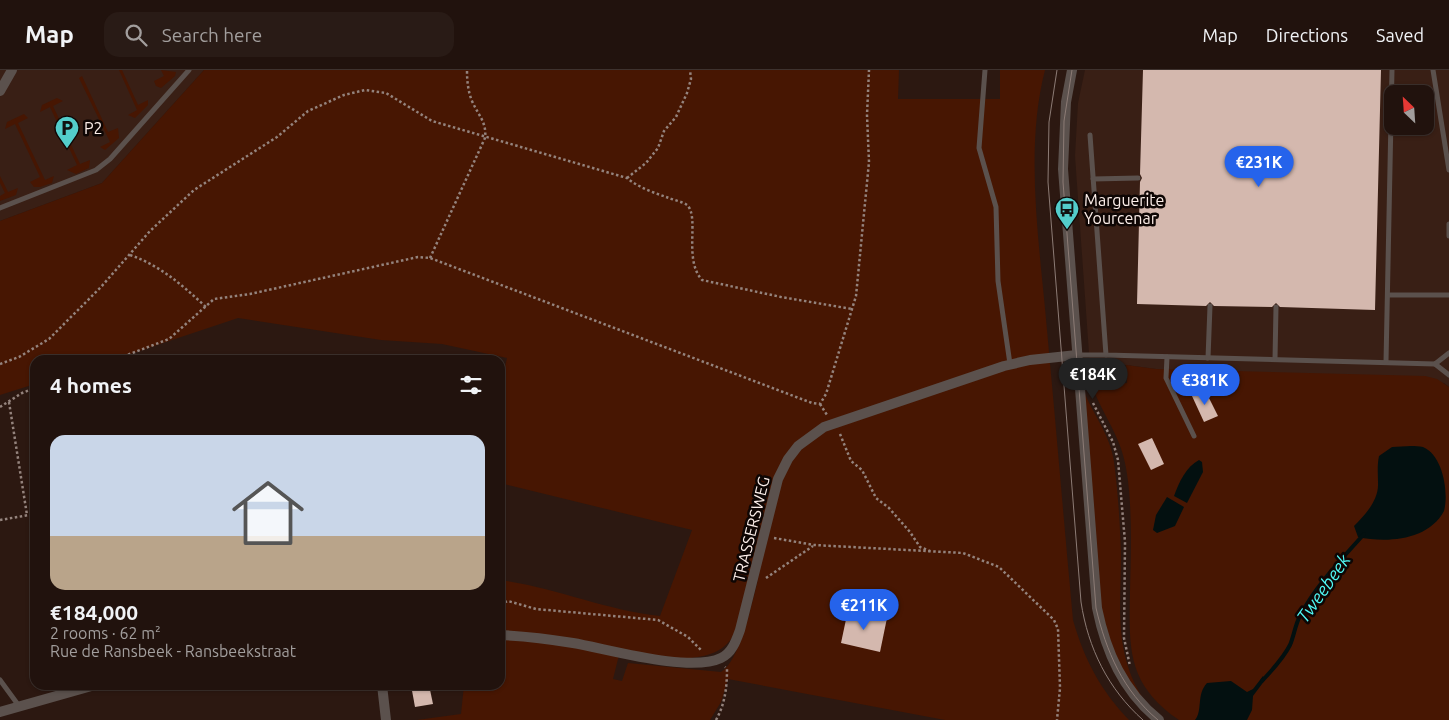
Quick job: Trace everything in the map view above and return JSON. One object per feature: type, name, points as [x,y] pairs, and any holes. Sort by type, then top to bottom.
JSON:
[{"type":"street","points":[[0,91],[12,70]]},
{"type":"street","points":[[1072,70],[1066,102],[1063,170],[1096,598],[1101,626],[1120,674],[1137,698],[1159,720]]},
{"type":"street","name":"TRASSERSWEG","points":[[714,661],[722,658],[736,642],[752,587],[774,489],[788,459],[806,438],[834,422],[1010,364],[1077,354]]},
{"type":"street","points":[[505,635],[564,641],[675,662],[714,661]]},
{"type":"street","points":[[0,712],[77,690]]},
{"type":"street","points":[[383,690],[386,720]]},
{"type":"lane","points":[[0,208],[96,170],[110,159],[189,70]]},
{"type":"lane","points":[[985,70],[980,148],[995,200],[998,228],[998,281],[1010,364]]},
{"type":"lane","points":[[1386,362],[1392,70]]},
{"type":"lane","points":[[1433,70],[1449,170]]},
{"type":"lane","points":[[1090,135],[1106,355]]},
{"type":"lane","points":[[1093,179],[1138,178]]},
{"type":"lane","points":[[1449,224],[1449,236]]},
{"type":"lane","points":[[1388,294],[1449,295]]},
{"type":"lane","points":[[1208,358],[1210,306]]},
{"type":"lane","points":[[1275,360],[1276,307]]},
{"type":"lane","points":[[1435,364],[1449,353]]},
{"type":"lane","points":[[1077,354],[1435,364],[1449,375]]},
{"type":"lane","points":[[1167,357],[1166,378],[1194,436]]},
{"type":"lane","points":[[0,680],[19,706]]},
{"type":"path","points":[[430,258],[485,138],[484,119],[472,102],[466,81],[467,70]]},
{"type":"path","points":[[627,178],[646,163],[658,148],[664,131],[676,117],[687,93],[691,79],[690,70]]},
{"type":"path","points":[[127,355],[170,339],[214,299],[250,294],[403,260],[430,258],[812,403],[820,404],[826,394],[856,296],[869,162],[867,115],[869,70]]},
{"type":"path","points":[[0,364],[19,357],[49,339],[101,287],[150,231],[194,190],[277,137],[308,111],[344,95],[366,90],[386,93],[432,121],[627,178],[641,187],[687,205],[693,214],[692,258],[697,274],[702,280],[781,297],[852,308]]},
{"type":"path","points":[[129,255],[149,262],[168,273],[206,307]]},
{"type":"path","points":[[0,407],[30,390]]},
{"type":"path","points":[[1091,399],[1113,442],[1118,460],[1125,542],[1124,638],[1132,670]]},
{"type":"path","points":[[9,402],[27,515]]},
{"type":"path","points":[[834,422],[851,460],[862,470],[876,498],[889,508],[910,532],[920,548],[934,552]]},
{"type":"path","points":[[0,520],[30,515]]},
{"type":"path","points":[[764,537],[814,545],[963,553],[999,567],[1054,620],[1059,632],[1060,688],[1057,720]]},
{"type":"path","points":[[752,587],[814,545]]},
{"type":"path","points":[[505,602],[508,601],[536,609],[658,620],[688,637],[714,661],[727,669],[725,699],[716,720]]},
{"type":"shaded area","name":"P2","points":[[0,70],[204,70],[102,183],[0,221]]},
{"type":"shaded area","points":[[119,70],[122,70],[138,105],[148,100],[148,105],[135,118],[128,115],[137,110]]},
{"type":"shaded area","points":[[161,70],[176,72],[175,76],[161,88],[156,86],[154,81],[164,76]]},
{"type":"shaded area","points":[[204,70],[899,70],[898,99],[1000,99],[1000,70],[1045,70],[1035,133],[1036,199],[1073,620],[1082,648],[1095,674],[1110,698],[1129,720],[945,720],[728,679],[721,702],[710,720],[417,720],[461,714],[463,690],[505,690],[505,581],[619,609],[660,616],[692,530],[505,484],[505,367],[507,358],[505,355],[493,355],[442,344],[381,340],[238,318],[127,355],[30,355],[30,386],[0,395],[0,221],[102,183]],"holes":[[[758,580],[749,616],[734,656],[728,666],[721,672],[628,663],[622,681],[613,679],[619,655],[679,659],[695,658],[722,648],[735,632]]]},
{"type":"shaded area","points":[[1085,70],[1449,70],[1449,387],[1444,383],[1156,369],[1126,365],[1090,367],[1075,156],[1078,103]]},
{"type":"shaded area","points":[[82,76],[108,132],[118,128],[119,138],[105,150],[100,147],[110,142],[79,78]]},
{"type":"shaded area","points":[[57,98],[63,101],[53,106],[80,164],[90,160],[89,168],[76,174],[67,170],[77,165],[50,107],[40,112],[42,105]]},
{"type":"shaded area","points":[[24,114],[28,118],[18,123],[45,180],[54,176],[52,183],[40,187],[34,187],[30,182],[40,177],[15,124],[5,129],[7,122]]},
{"type":"shaded area","points":[[0,176],[8,192],[18,188],[16,195],[0,201],[0,196],[5,193],[0,183]]},
{"type":"shaded area","points":[[1126,365],[1156,369],[1425,376],[1437,379],[1449,387],[1449,720],[1179,720],[1162,707],[1149,693],[1140,679],[1131,648],[1131,544],[1128,478],[1123,453],[1092,386],[1127,383]]},
{"type":"shaded area","points":[[1083,389],[1112,452],[1121,554],[1120,611],[1123,648],[1135,683],[1145,701],[1128,680],[1110,643],[1101,607]]},
{"type":"shaded area","points":[[1392,447],[1423,447],[1430,451],[1440,466],[1446,495],[1444,511],[1428,529],[1417,534],[1381,540],[1358,537],[1354,526],[1367,512],[1374,501],[1378,489],[1379,456]]},
{"type":"shaded area","points":[[1199,460],[1202,462],[1203,472],[1187,503],[1174,496],[1184,475]]},
{"type":"shaded area","points":[[1167,497],[1184,507],[1175,526],[1157,533],[1153,530],[1156,515]]},
{"type":"shaded area","points":[[1263,676],[1265,680],[1253,696],[1252,710],[1247,720],[1195,720],[1199,712],[1200,698],[1207,683],[1231,681],[1247,692],[1253,689]]},
{"type":"building","points":[[1143,70],[1381,70],[1375,310],[1280,307],[1276,303],[1272,307],[1214,306],[1210,302],[1206,306],[1137,304],[1140,182],[1142,178],[1140,174]]},
{"type":"building","points":[[1205,390],[1218,416],[1204,422],[1192,396]]},
{"type":"building","points":[[1152,438],[1164,464],[1151,470],[1138,444]]},
{"type":"building","points":[[848,610],[887,618],[880,652],[841,643]]},
{"type":"building","points":[[412,690],[430,690],[433,704],[415,707]]},
{"type":"waterway","name":"Tweebeek","points":[[1262,681],[1287,650],[1298,619],[1306,605],[1329,573],[1364,534]]},
{"type":"tram line","points":[[1057,70],[1049,122],[1048,182],[1081,602],[1094,651],[1102,667],[1120,695],[1143,720]]},
{"type":"tram line","points":[[1072,70],[1064,121],[1063,182],[1096,608],[1105,640],[1118,669],[1135,696],[1158,720]]},
{"type":"place","name":"P2","points":[[67,149]]},
{"type":"place","name":"Marguerite Yourcenar","points":[[1067,230]]}]
